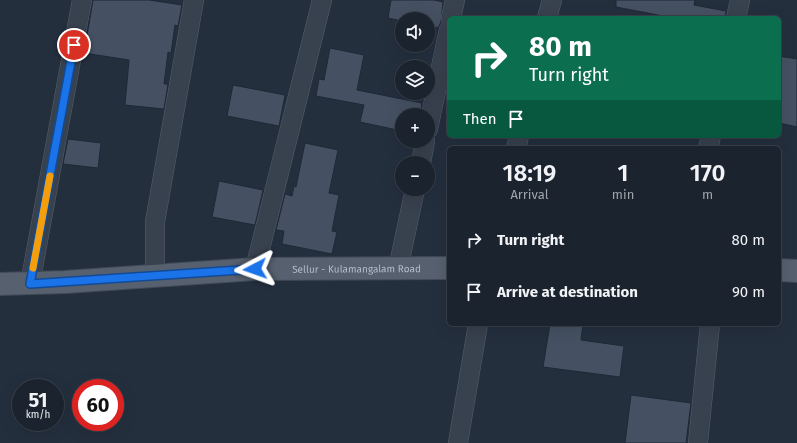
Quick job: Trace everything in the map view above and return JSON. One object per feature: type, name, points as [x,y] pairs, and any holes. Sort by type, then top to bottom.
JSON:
[{"type":"main road","name":"Sellur - Kulamangalam Road","points":[[0,284],[30,284],[255,269],[447,268]]},
{"type":"main road","points":[[781,270],[797,271]]},
{"type":"street","points":[[30,284],[82,0]]},
{"type":"street","points":[[155,276],[155,222],[194,0]]},
{"type":"street","points":[[255,269],[322,0]]},
{"type":"street","points":[[451,16],[455,0]]},
{"type":"street","points":[[548,16],[552,0]]},
{"type":"street","points":[[736,16],[740,0]]},
{"type":"street","points":[[432,108],[447,38]]},
{"type":"street","points":[[398,269],[414,196]]},
{"type":"street","points":[[458,443],[478,326]]},
{"type":"street","points":[[698,443],[710,326]]},
{"type":"building","points":[[93,0],[149,0],[182,5],[178,26],[175,25],[171,53],[168,52],[164,84],[168,84],[164,109],[125,105],[129,60],[84,53]]},
{"type":"building","points":[[391,0],[434,0],[443,2],[441,22],[438,28],[435,27],[435,12],[395,12],[395,20],[388,18]]},
{"type":"building","points":[[616,0],[695,0],[694,5],[726,11],[725,16],[663,16],[616,7]]},
{"type":"building","points":[[330,48],[364,55],[357,90],[395,98],[395,100],[407,100],[422,103],[421,108],[395,108],[395,130],[360,122],[364,105],[316,96],[319,79],[324,80]]},
{"type":"building","points":[[781,56],[797,59],[797,127],[781,123]]},
{"type":"building","points":[[233,85],[285,95],[279,126],[227,116]]},
{"type":"building","points":[[68,139],[101,143],[98,168],[63,164]]},
{"type":"building","points":[[305,143],[338,150],[329,193],[339,195],[332,231],[337,232],[332,254],[282,244],[284,231],[276,230],[285,194],[292,196],[294,186],[296,187]]},
{"type":"building","points":[[219,181],[263,190],[255,225],[212,217]]},
{"type":"building","points":[[550,326],[583,326],[581,340],[624,346],[620,377],[543,367]]},
{"type":"building","points":[[631,395],[691,403],[686,443],[625,443]]},
{"type":"slow traffic","points":[[33,268],[50,176]]},
{"type":"route","points":[[74,45],[30,284],[255,269]]}]
